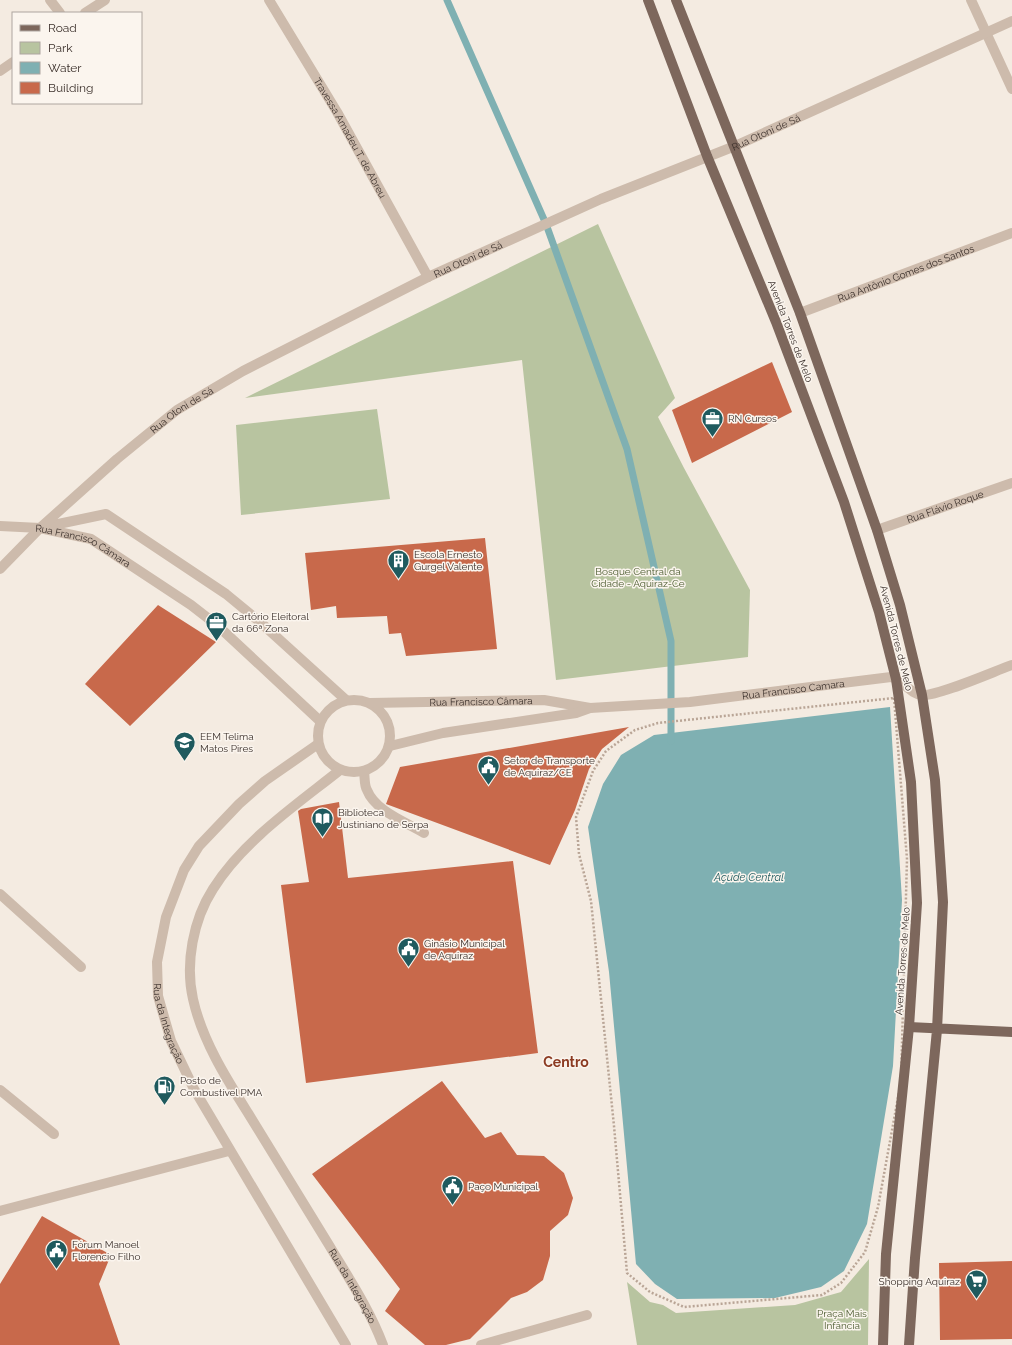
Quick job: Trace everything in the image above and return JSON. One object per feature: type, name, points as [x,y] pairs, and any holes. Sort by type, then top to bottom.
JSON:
[{"type":"main road","name":"Avenida Torres de Melo","points":[[648,0],[707,156],[776,322],[844,502],[879,612],[896,678],[911,782],[918,903],[909,1027],[886,1254],[883,1345]]},
{"type":"main road","name":"Avenida Torres de Melo","points":[[676,0],[800,313],[878,530],[900,606],[922,695],[934,780],[943,902],[937,1030],[915,1258],[910,1345]]},
{"type":"main road","points":[[909,1027],[937,1030],[1012,1032]]},
{"type":"street","points":[[50,0],[59,12]]},
{"type":"street","points":[[87,12],[105,0]]},
{"type":"street","name":"Travessa Amadeu T. de Abreu","points":[[269,0],[337,112],[428,277]]},
{"type":"street","points":[[971,0],[1012,89]]},
{"type":"street","name":"Rua Otoni de Sá","points":[[0,568],[40,528],[116,459],[177,410],[244,371],[428,277],[601,199],[735,146],[1012,21]]},
{"type":"street","points":[[0,71],[12,63]]},
{"type":"street","name":"Rua Antônio Gomes dos Santos","points":[[800,313],[1012,234]]},
{"type":"street","name":"Rua Flávio Roque","points":[[878,530],[1012,483]]},
{"type":"street","name":"Rua Francisco Câmara","points":[[40,528],[106,514],[226,594],[260,622],[346,700]]},
{"type":"street","points":[[0,526],[40,528]]},
{"type":"street","name":"Rua Francisco Câmara","points":[[40,528],[91,539],[191,605],[218,626],[246,651],[320,721]]},
{"type":"street","points":[[896,678],[916,693],[931,695],[1012,665]]},
{"type":"street","name":"Rua Francisco Camara","points":[[690,702],[891,677],[896,678]]},
{"type":"street","points":[[358,699],[370,703],[388,721],[391,733],[390,746],[380,762],[364,772],[352,773],[340,770],[330,764],[323,755],[318,744],[317,733],[320,721],[326,712],[335,704],[346,700],[358,699]]},
{"type":"street","name":"Rua Francisco Câmara","points":[[370,703],[544,700],[590,708],[690,702]]},
{"type":"street","name":"Rua Francisco Câmara","points":[[390,746],[443,733],[576,713],[590,708]]},
{"type":"street","name":"Rua da Integração","points":[[318,744],[249,794],[199,846],[184,870],[166,917],[157,962],[158,996],[171,1041],[194,1089],[346,1345]]},
{"type":"street","name":"Rua da Integração","points":[[340,770],[278,819],[234,862],[212,890],[194,938],[190,978],[193,999],[200,1023],[228,1081],[351,1282],[378,1329],[383,1345]]},
{"type":"street","points":[[364,772],[366,790],[372,799],[384,810],[424,833]]},
{"type":"street","points":[[0,894],[81,967]]},
{"type":"street","points":[[0,1090],[54,1134]]},
{"type":"street","points":[[0,1211],[229,1150]]},
{"type":"street","points":[[481,1345],[587,1315]]},
{"type":"path","points":[[658,723],[635,730],[606,751],[593,771],[576,817],[579,854],[591,900],[627,1273],[650,1292],[684,1307],[822,1295],[841,1283],[865,1252],[878,1207],[901,1081],[906,859],[894,698],[685,720]]},
{"type":"green space","name":"Bosque Central da Cidade - Aquiraz-Ce","points":[[598,224],[675,398],[658,417],[750,590],[748,657],[556,680],[522,360],[245,398]]},
{"type":"green space","points":[[377,409],[390,499],[241,515],[236,425]]},
{"type":"green space","name":"Praça Mais Infância","points":[[869,1259],[868,1345],[637,1345],[627,1282],[650,1302],[663,1305],[676,1313],[795,1305],[841,1292]]},
{"type":"water","name":"Açúde Central","points":[[890,707],[902,900],[893,1066],[867,1224],[844,1271],[821,1287],[775,1298],[677,1299],[655,1284],[636,1264],[609,972],[588,827],[603,784],[621,755],[654,735]]},
{"type":"building","name":"RN Cursos","points":[[772,362],[792,412],[692,463],[672,410]]},
{"type":"building","name":"Escola Ernesto Gurgel Valente","points":[[485,538],[497,649],[406,656],[401,633],[389,634],[387,616],[337,618],[336,606],[311,610],[305,553]]},
{"type":"building","points":[[158,605],[216,642],[130,726],[85,684]]},
{"type":"building","name":"Setor de Transporte de Aquiraz/CE","points":[[629,727],[602,749],[589,769],[575,810],[550,865],[386,804],[400,767]]},
{"type":"building","name":"Ginásio Municipal de Aquiraz","points":[[339,802],[348,878],[513,861],[538,1053],[306,1083],[281,885],[309,882],[298,811],[301,809]]},
{"type":"building","name":"Paço Municipal","points":[[442,1081],[485,1138],[501,1132],[517,1155],[544,1156],[564,1173],[573,1198],[568,1215],[550,1231],[550,1256],[543,1280],[527,1292],[511,1298],[470,1339],[446,1345],[425,1345],[385,1311],[400,1289],[312,1174]]},
{"type":"building","name":"Fórum Manoel Florencio Filho","points":[[42,1216],[111,1255],[99,1284],[120,1345],[0,1345],[0,1284]]},
{"type":"building","name":"Shopping Aquiraz","points":[[1012,1261],[1012,1339],[940,1340],[939,1263]]},
{"type":"waterway","points":[[447,0],[546,224],[627,449],[671,641],[671,741]]},
{"type":"place","name":"RN Cursos","points":[[712,438]]},
{"type":"place","name":"Escola Ernesto Gurgel Valente","points":[[399,580]]},
{"type":"place","name":"Cartório Eleitoral da 66ª Zona","points":[[216,642]]},
{"type":"place","name":"EEM Telima Matos Pires","points":[[185,762]]},
{"type":"place","name":"Setor de Transporte de Aquiraz/CE","points":[[488,786]]},
{"type":"place","name":"Biblioteca Justiniano de Serpa","points":[[323,838]]},
{"type":"place","name":"Ginásio Municipal de Aquiraz","points":[[409,968]]},
{"type":"place","name":"Posto de Combustível PMA","points":[[164,1106]]},
{"type":"place","name":"Paço Municipal","points":[[453,1206]]},
{"type":"place","name":"Fórum Manoel Florencio Filho","points":[[57,1270]]},
{"type":"place","name":"Shopping Aquiraz","points":[[976,1300]]},
{"type":"district","name":"Centro","points":[[566,1062]]}]
